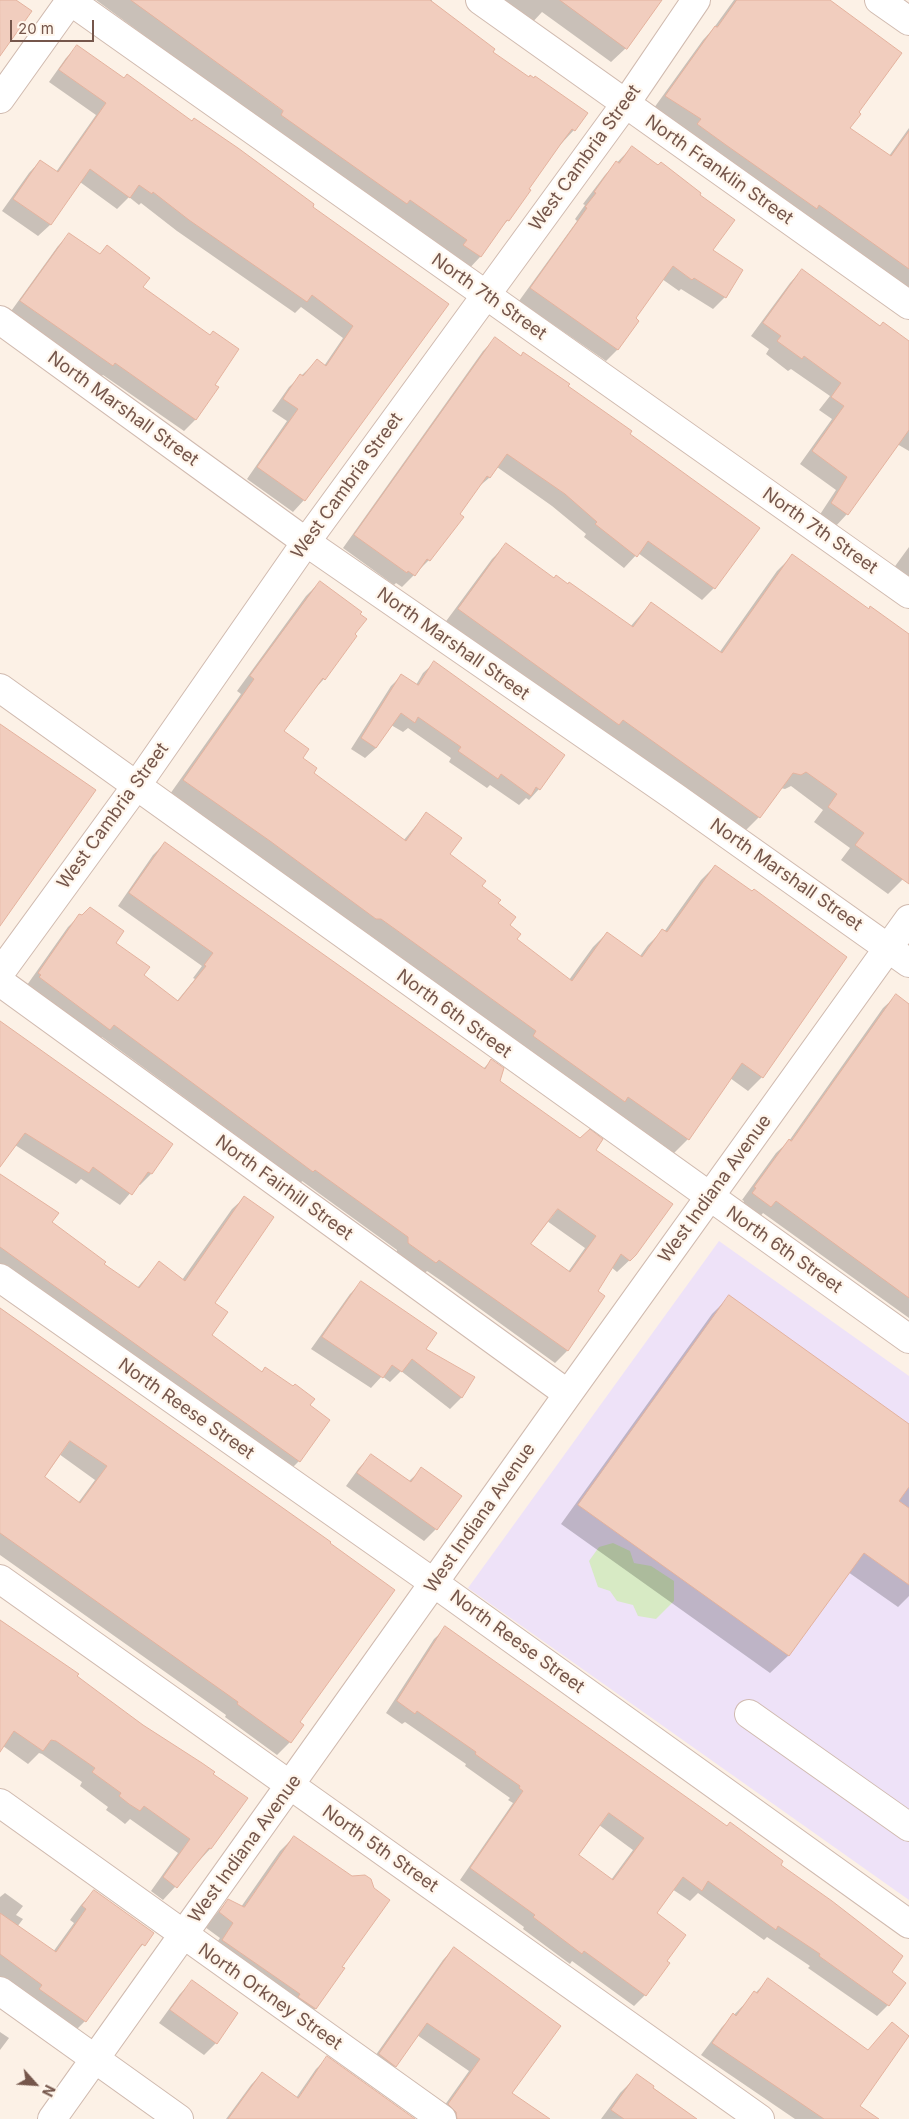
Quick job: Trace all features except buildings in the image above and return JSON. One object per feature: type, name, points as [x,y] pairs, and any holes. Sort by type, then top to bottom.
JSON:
[{"type":"street","points":[[0,99],[70,0]]},
{"type":"street","name":"North 7th Street","points":[[70,0],[909,594]]},
{"type":"street","name":"North Franklin Street","points":[[480,0],[909,305]]},
{"type":"street","name":"West Cambria Street","points":[[0,973],[137,785],[306,542],[626,103],[696,0]]},
{"type":"street","points":[[880,0],[909,21]]},
{"type":"street","name":"North Marshall Street","points":[[0,320],[306,542],[675,797],[899,955]]},
{"type":"street","name":"North 6th Street","points":[[0,688],[909,1339]]},
{"type":"street","name":"West Indiana Avenue","points":[[52,2119],[710,1197],[899,955],[909,919]]},
{"type":"street","name":"North Fairhill Street","points":[[0,982],[568,1394]]},
{"type":"street","name":"North Reese Street","points":[[0,1278],[434,1583],[909,1924]]},
{"type":"street","name":"North 5th Street","points":[[0,1579],[760,2119]]},
{"type":"street","points":[[749,1714],[909,1827]]},
{"type":"street","name":"North Orkney Street","points":[[0,1803],[442,2119]]},
{"type":"street","points":[[0,1992],[178,2119]]},
{"type":"shaded area","points":[[719,1241],[909,1376],[909,1900],[468,1588]]},
{"type":"green space","points":[[613,1543],[630,1551],[634,1563],[651,1566],[674,1581],[674,1601],[656,1619],[638,1616],[633,1605],[617,1601],[610,1591],[598,1587],[589,1561],[599,1547]]}]
